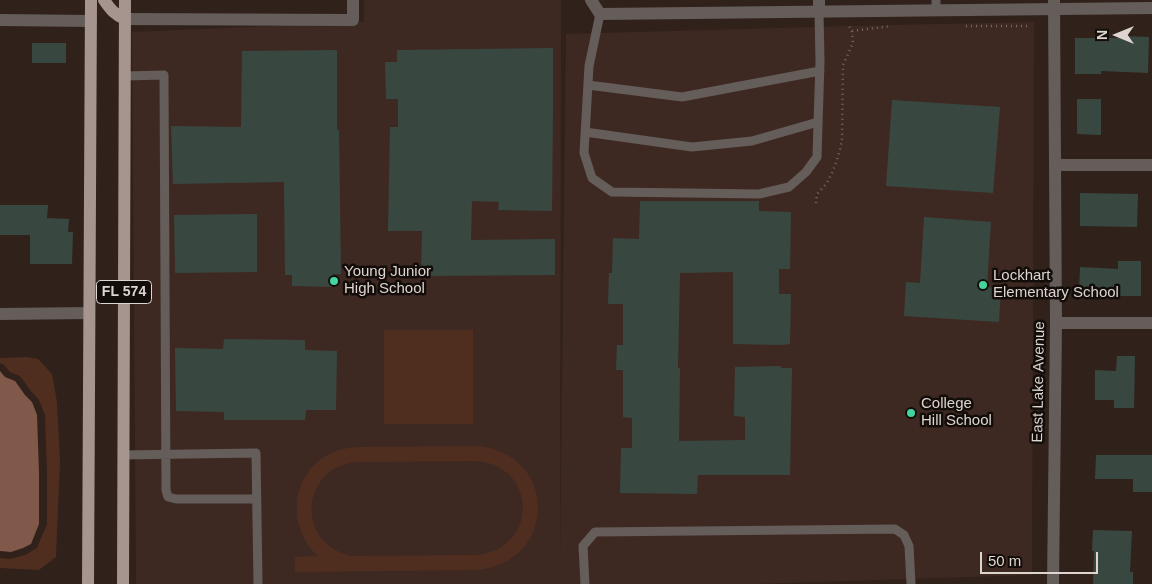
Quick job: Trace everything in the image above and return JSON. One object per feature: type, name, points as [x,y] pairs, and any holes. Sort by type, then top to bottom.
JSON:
[{"type":"main road","name":"FL 574","points":[[88,584],[91,0]]},
{"type":"main road","points":[[104,0],[113,13],[125,19]]},
{"type":"main road","name":"FL 574","points":[[123,584],[125,0]]},
{"type":"street","points":[[125,19],[353,20],[353,0]]},
{"type":"street","points":[[591,0],[600,14],[819,6],[1127,4],[1152,8]]},
{"type":"street","name":"East Lake Avenue","points":[[1053,584],[1056,323],[1054,4]]},
{"type":"street","points":[[0,20],[91,21]]},
{"type":"street","points":[[1055,165],[1152,165]]},
{"type":"street","points":[[0,314],[89,313]]},
{"type":"street","points":[[1056,323],[1152,323]]},
{"type":"lane","points":[[600,14],[590,66],[585,132],[584,153],[592,178],[612,192],[759,194],[789,187],[806,172],[817,157],[820,71],[819,6]]},
{"type":"lane","points":[[588,85],[682,97],[820,71]]},
{"type":"lane","points":[[125,76],[164,76],[166,490],[168,497],[176,499],[257,498]]},
{"type":"lane","points":[[585,132],[692,147],[752,141],[818,122]]},
{"type":"lane","points":[[123,455],[256,453],[258,584]]},
{"type":"lane","points":[[585,584],[584,546],[595,532],[895,529],[904,535],[909,546],[911,584]]},
{"type":"path","points":[[816,203],[817,194],[827,183],[833,172],[842,140],[843,65],[853,43],[852,31],[848,26]]},
{"type":"path","points":[[852,31],[895,26]]},
{"type":"path","points":[[959,26],[1027,26]]},
{"type":"shaded area","points":[[364,0],[561,0],[560,565],[566,34],[1034,22],[1032,575],[754,584],[136,584],[132,32],[364,22]]},
{"type":"shaded area","points":[[384,330],[473,330],[473,424],[384,424]]},
{"type":"shaded area","points":[[27,357],[38,359],[52,374],[57,402],[60,461],[56,557],[39,570],[0,568],[0,558],[10,559],[25,555],[37,548],[47,524],[45,415],[39,400],[20,376],[10,372],[0,363],[0,358]]},
{"type":"shaded area","points":[[0,371],[5,377],[15,381],[32,402],[37,415],[39,524],[31,544],[11,552],[0,551]]},
{"type":"shaded area","points":[[476,446],[503,453],[522,467],[534,486],[538,507],[534,529],[523,548],[504,563],[477,570],[295,572],[295,557],[318,556],[307,543],[300,528],[297,513],[298,497],[302,482],[311,469],[323,458],[339,450],[358,447]],"holes":[[[476,461],[496,466],[511,477],[520,491],[523,507],[520,524],[512,538],[497,549],[477,555],[351,556],[333,548],[320,536],[313,522],[312,506],[316,490],[325,477],[339,467],[358,462]]]},
{"type":"building","points":[[1123,36],[1149,37],[1148,73],[1101,71],[1101,74],[1075,74],[1075,38],[1123,38]]},
{"type":"building","points":[[32,43],[66,43],[66,63],[32,63]]},
{"type":"building","points":[[553,48],[552,211],[498,210],[499,202],[472,201],[471,240],[555,239],[555,275],[421,276],[422,231],[388,231],[390,127],[398,127],[398,99],[386,99],[385,62],[397,62],[397,50]]},
{"type":"building","points":[[337,50],[341,274],[333,274],[333,287],[292,286],[292,275],[285,275],[284,182],[173,184],[171,126],[241,127],[242,51]]},
{"type":"building","points":[[1077,99],[1101,99],[1101,135],[1077,134]]},
{"type":"building","points":[[892,100],[1000,107],[993,193],[886,186]]},
{"type":"building","points":[[1080,193],[1138,194],[1137,227],[1080,226]]},
{"type":"building","points":[[640,201],[759,201],[759,211],[791,212],[790,269],[779,269],[779,294],[791,294],[790,344],[733,344],[733,272],[680,273],[678,368],[680,368],[679,441],[745,440],[745,417],[734,416],[735,367],[781,366],[781,368],[792,368],[790,475],[698,475],[697,494],[620,493],[621,448],[632,448],[632,418],[623,417],[623,370],[616,370],[617,345],[623,345],[623,304],[608,304],[609,273],[612,273],[613,238],[639,239]]},
{"type":"building","points":[[0,205],[48,205],[47,218],[69,219],[68,232],[73,232],[72,264],[30,264],[30,235],[0,235]]},
{"type":"building","points":[[257,214],[257,272],[175,273],[174,215]]},
{"type":"building","points":[[924,217],[991,222],[987,287],[1001,288],[999,322],[904,316],[906,282],[920,283]]},
{"type":"building","points":[[1118,261],[1141,261],[1141,296],[1118,296],[1118,293],[1079,291],[1080,267],[1118,269]]},
{"type":"building","points":[[224,339],[305,340],[305,350],[337,351],[336,410],[306,410],[305,420],[224,420],[224,412],[176,411],[175,348],[223,349]]},
{"type":"building","points":[[1117,356],[1135,356],[1134,408],[1114,408],[1114,400],[1095,400],[1095,370],[1116,371]]},
{"type":"building","points":[[1096,455],[1152,455],[1152,492],[1133,492],[1133,479],[1095,479]]},
{"type":"building","points":[[1093,530],[1132,531],[1130,572],[1133,572],[1133,584],[1093,584]]},
{"type":"place","name":"Young Junior High School","points":[[334,281]]},
{"type":"place","name":"Lockhart Elementary School","points":[[983,285]]},
{"type":"place","name":"College Hill School","points":[[911,413]]}]
